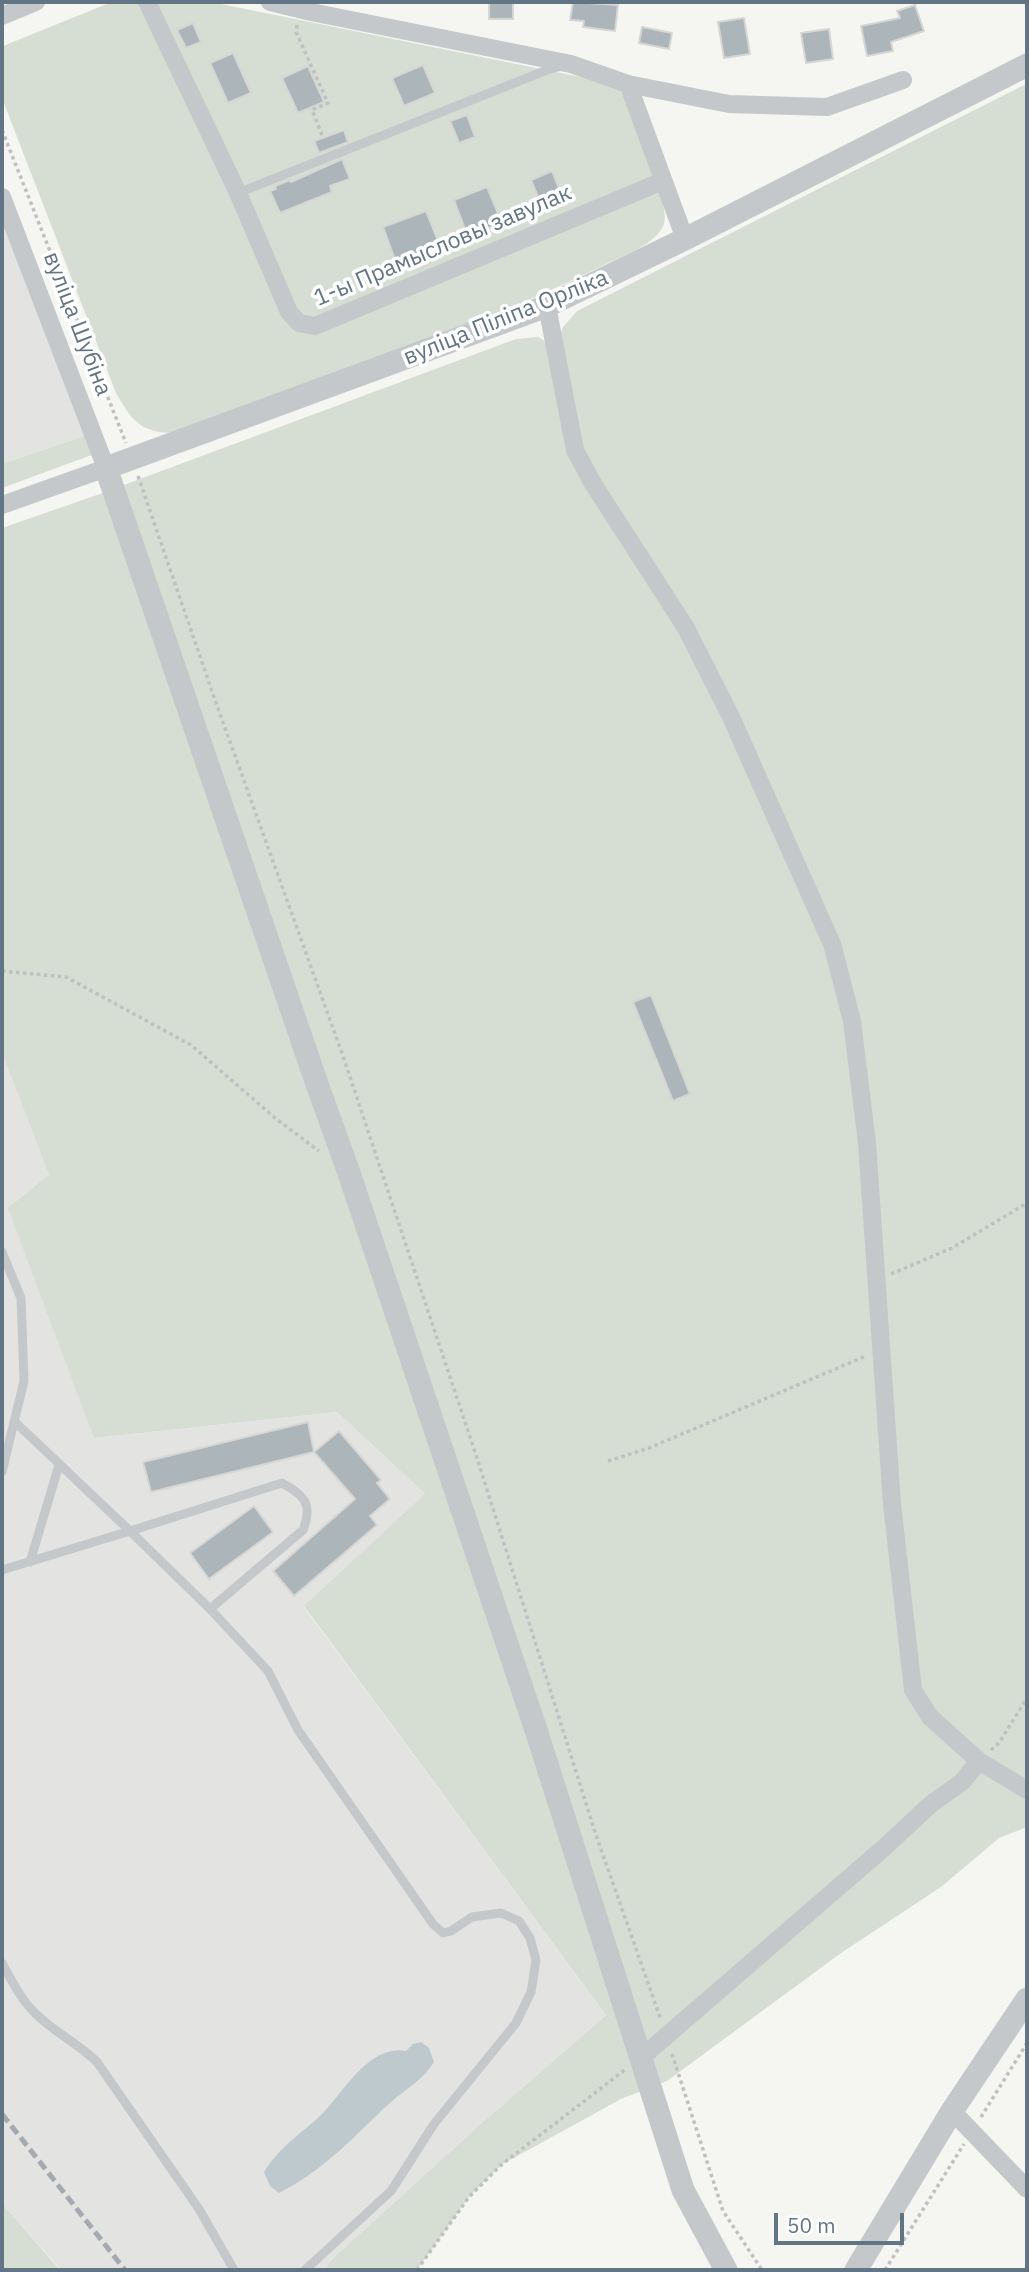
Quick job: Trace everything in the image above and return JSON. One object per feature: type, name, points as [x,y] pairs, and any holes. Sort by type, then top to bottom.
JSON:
[{"type":"street","points":[[2,16],[36,2]]},
{"type":"street","name":"1-ы Прамысловы завулак","points":[[147,2],[239,193],[289,312],[299,323],[315,326],[663,181]]},
{"type":"street","points":[[270,2],[571,64],[628,84],[729,104],[827,107],[903,80]]},
{"type":"street","name":"вуліца Піліпа Орліка","points":[[2,505],[547,306],[1027,65]]},
{"type":"street","points":[[628,84],[685,239]]},
{"type":"street","name":"вуліца Шубіна","points":[[2,197],[106,468]]},
{"type":"street","points":[[547,306],[575,450],[592,482],[686,628],[731,717],[832,944],[852,1021],[867,1140],[892,1504],[913,1690],[930,1717],[979,1761],[1027,1790]]},
{"type":"street","points":[[106,468],[536,1727],[683,2190],[726,2270]]},
{"type":"street","points":[[642,2057],[876,1855],[931,1804],[962,1782],[979,1761]]},
{"type":"street","points":[[856,2270],[952,2111],[1027,1999]]},
{"type":"street","points":[[952,2111],[1027,2189]]},
{"type":"lane","points":[[239,193],[547,70],[571,64]]},
{"type":"lane","points":[[2,1252],[21,1298],[24,1381],[2,1472]]},
{"type":"lane","points":[[14,1421],[211,1609],[268,1671],[298,1730],[433,1924],[443,1933],[451,1931],[472,1917],[501,1913],[519,1921],[530,1938],[536,1960],[531,1992],[516,2024],[434,2124],[391,2191],[305,2270]]},
{"type":"lane","points":[[30,1562],[60,1465]]},
{"type":"lane","points":[[2,1570],[282,1483],[295,1489],[306,1502],[309,1516],[303,1530],[211,1609]]},
{"type":"lane","points":[[2,1963],[26,2004],[38,2017],[82,2047],[97,2062],[200,2209],[234,2270]]},
{"type":"path","points":[[298,20],[296,32],[328,103],[312,110],[322,135]]},
{"type":"path","points":[[2,130],[132,459],[343,1056],[477,1458],[596,1835],[723,2211],[762,2270]]},
{"type":"path","points":[[2,971],[66,977],[191,1045],[275,1118],[349,1173]]},
{"type":"path","points":[[877,1281],[952,1248],[1027,1203]]},
{"type":"path","points":[[608,1461],[649,1448],[875,1352]]},
{"type":"path","points":[[979,1761],[999,1743],[1027,1698]]},
{"type":"path","points":[[885,2270],[1027,2043]]},
{"type":"path","points":[[417,2270],[469,2197],[501,2165],[642,2057]]},
{"type":"shaded area","points":[[112,2],[211,2],[610,83],[620,90],[626,102],[663,202],[664,225],[651,240],[628,254],[552,290],[446,334],[175,433],[146,428],[127,411],[116,393],[2,98],[3,46]]},
{"type":"shaded area","points":[[1027,85],[1027,1827],[999,1838],[941,1887],[841,1953],[667,2081],[621,2099],[501,2165],[469,2197],[417,2270],[325,2270],[330,2261],[474,2130],[606,2015],[304,1606],[425,1494],[337,1412],[94,1438],[8,1208],[49,1175],[2,1053],[2,528],[516,339],[538,337],[556,348],[563,327],[577,311]]},
{"type":"shaded area","points":[[2,197],[93,433],[2,464]]},
{"type":"shaded area","points":[[93,433],[100,452],[2,488],[2,464]]},
{"type":"shaded area","points":[[2,1053],[49,1175],[94,1438],[337,1412],[426,1495],[304,1607],[606,2015],[474,2130],[330,2261],[325,2270],[61,2270],[2,2203]]},
{"type":"shaded area","points":[[421,2042],[429,2048],[434,2062],[420,2079],[311,2174],[279,2193],[270,2186],[264,2172],[271,2162],[322,2114],[358,2072],[380,2055],[406,2051],[413,2044]]},
{"type":"shaded area","points":[[2,2203],[60,2270],[2,2270]]},
{"type":"building","points":[[489,2],[513,2],[513,19],[489,19]]},
{"type":"building","points":[[573,2],[618,5],[615,31],[583,27],[584,21],[570,20]]},
{"type":"building","points":[[915,5],[924,31],[891,42],[893,51],[867,56],[861,26],[900,18],[897,11]]},
{"type":"building","points":[[744,18],[750,54],[724,58],[718,22]]},
{"type":"building","points":[[193,23],[201,42],[186,48],[177,30]]},
{"type":"building","points":[[642,27],[672,33],[669,49],[639,43]]},
{"type":"building","points":[[829,29],[833,59],[806,63],[801,33]]},
{"type":"building","points":[[233,53],[251,93],[228,103],[210,63]]},
{"type":"building","points":[[423,65],[435,93],[404,106],[392,78]]},
{"type":"building","points":[[308,66],[324,102],[298,113],[282,78]]},
{"type":"building","points":[[467,115],[475,137],[459,143],[450,121]]},
{"type":"building","points":[[344,130],[348,142],[319,153],[314,141]]},
{"type":"building","points":[[342,159],[350,179],[330,186],[332,192],[280,213],[270,191],[276,189],[275,186],[290,180],[291,182]]},
{"type":"building","points":[[552,171],[561,193],[540,202],[531,180]]},
{"type":"building","points":[[487,187],[502,223],[468,237],[454,200]]},
{"type":"building","points":[[426,211],[441,248],[397,265],[383,227]]},
{"type":"building","points":[[651,995],[690,1094],[673,1101],[633,1002]]},
{"type":"building","points":[[308,1422],[314,1452],[151,1492],[143,1462]]},
{"type":"building","points":[[339,1431],[381,1480],[377,1483],[390,1499],[370,1516],[377,1525],[294,1596],[273,1571],[355,1499],[314,1452]]},
{"type":"building","points":[[254,1506],[273,1532],[209,1579],[190,1553]]},
{"type":"railway","points":[[2,2114],[125,2270]]}]
